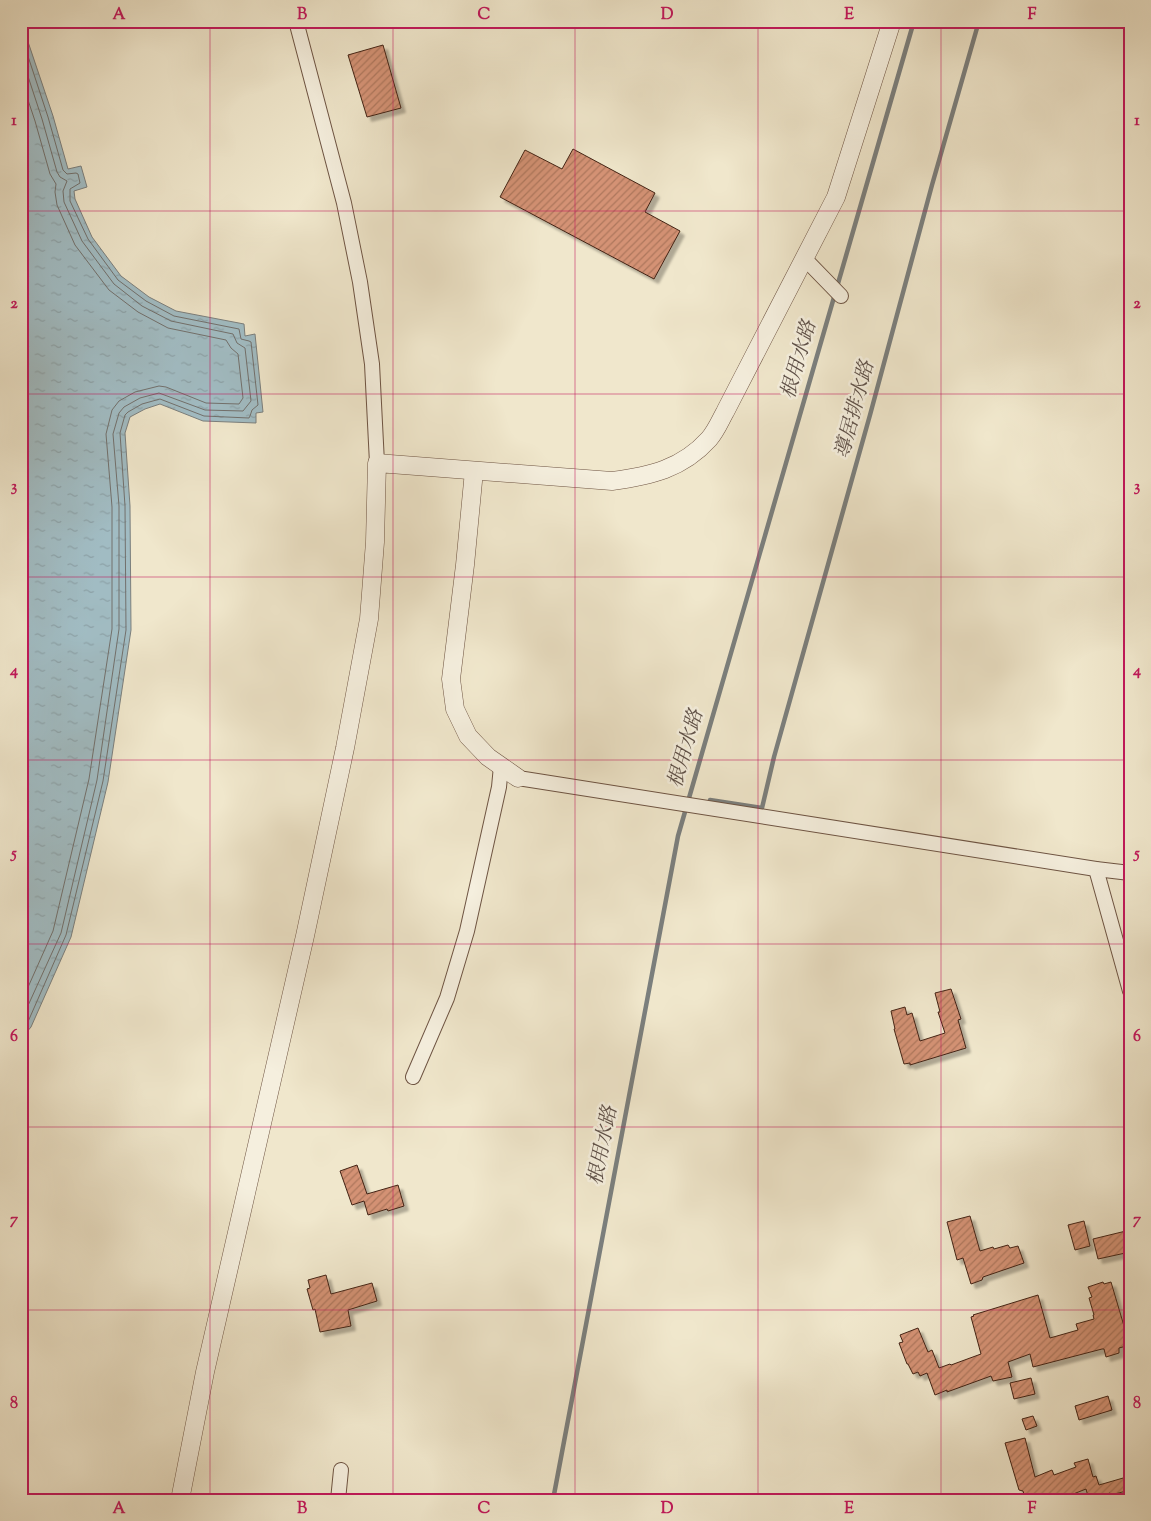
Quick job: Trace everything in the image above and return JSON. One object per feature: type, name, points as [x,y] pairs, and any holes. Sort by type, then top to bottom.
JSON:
[{"type":"street","points":[[180,1500],[205,1372],[303,945],[345,748],[369,619],[376,542],[377,463],[372,364],[358,273],[344,203],[296,21]]},
{"type":"street","points":[[377,463],[612,481],[643,477],[671,468],[694,453],[710,437],[725,412],[836,197],[892,21]]},
{"type":"street","points":[[805,259],[841,296]]},
{"type":"street","points":[[474,471],[451,679],[455,709],[468,736],[488,757],[518,778],[1130,873]]},
{"type":"street","points":[[413,1077],[447,998],[467,931],[499,787],[501,766]]},
{"type":"street","points":[[1096,869],[1130,992]]},
{"type":"street","points":[[338,1500],[341,1470]]},
{"type":"water","points":[[21,21],[53,116],[68,169],[81,166],[87,187],[74,191],[75,199],[92,237],[121,276],[149,297],[176,311],[244,324],[245,336],[255,334],[263,412],[256,413],[256,423],[203,421],[160,404],[130,417],[125,433],[130,506],[131,630],[108,782],[71,937],[31,1027],[21,1039]]},
{"type":"building","points":[[383,45],[401,108],[367,117],[348,55]]},
{"type":"building","points":[[573,149],[655,193],[645,212],[680,231],[654,279],[500,197],[525,150],[562,169]]},
{"type":"building","points":[[951,989],[961,1019],[958,1020],[966,1048],[910,1065],[910,1063],[904,1064],[891,1011],[905,1007],[907,1015],[912,1013],[920,1041],[945,1033],[938,1012],[940,1012],[935,993]]},
{"type":"building","points":[[357,1165],[367,1194],[398,1185],[404,1206],[368,1215],[364,1201],[352,1205],[340,1171]]},
{"type":"building","points":[[970,1216],[980,1251],[1008,1245],[1010,1248],[1018,1246],[1024,1263],[983,1277],[982,1280],[971,1284],[963,1258],[957,1260],[947,1222]]},
{"type":"building","points":[[1084,1221],[1090,1246],[1075,1250],[1068,1225]]},
{"type":"building","points":[[1130,1230],[1130,1252],[1098,1259],[1093,1239]]},
{"type":"building","points":[[326,1275],[331,1294],[372,1283],[377,1301],[348,1310],[351,1326],[320,1332],[315,1309],[313,1310],[307,1289],[310,1288],[308,1280]]},
{"type":"building","points":[[1103,1282],[1104,1284],[1111,1282],[1124,1326],[1130,1324],[1130,1345],[1119,1348],[1119,1353],[1106,1357],[1104,1349],[1102,1349],[1033,1367],[1030,1354],[1008,1362],[1012,1377],[993,1381],[991,1376],[935,1395],[927,1373],[920,1376],[918,1372],[913,1374],[899,1343],[903,1342],[900,1335],[918,1328],[928,1352],[932,1350],[939,1368],[951,1365],[981,1354],[971,1317],[973,1315],[1038,1295],[1050,1338],[1078,1330],[1076,1324],[1094,1319],[1089,1298],[1092,1297],[1088,1287]]},
{"type":"building","points":[[1031,1378],[1035,1394],[1014,1399],[1010,1383]]},
{"type":"building","points":[[1108,1396],[1112,1410],[1079,1420],[1075,1406]]},
{"type":"building","points":[[1033,1416],[1037,1426],[1026,1430],[1022,1419]]},
{"type":"building","points":[[1025,1438],[1035,1477],[1052,1470],[1054,1475],[1076,1467],[1074,1463],[1088,1459],[1093,1477],[1096,1476],[1099,1485],[1130,1476],[1130,1490],[1111,1495],[1110,1493],[1089,1500],[1086,1489],[1058,1500],[1026,1500],[1023,1491],[1019,1490],[1005,1443]]},
{"type":"waterway","name":"根用水路","points":[[553,1500],[678,836],[914,21]]},
{"type":"waterway","name":"導居排水路","points":[[710,800],[762,808],[774,757],[979,21]]}]
